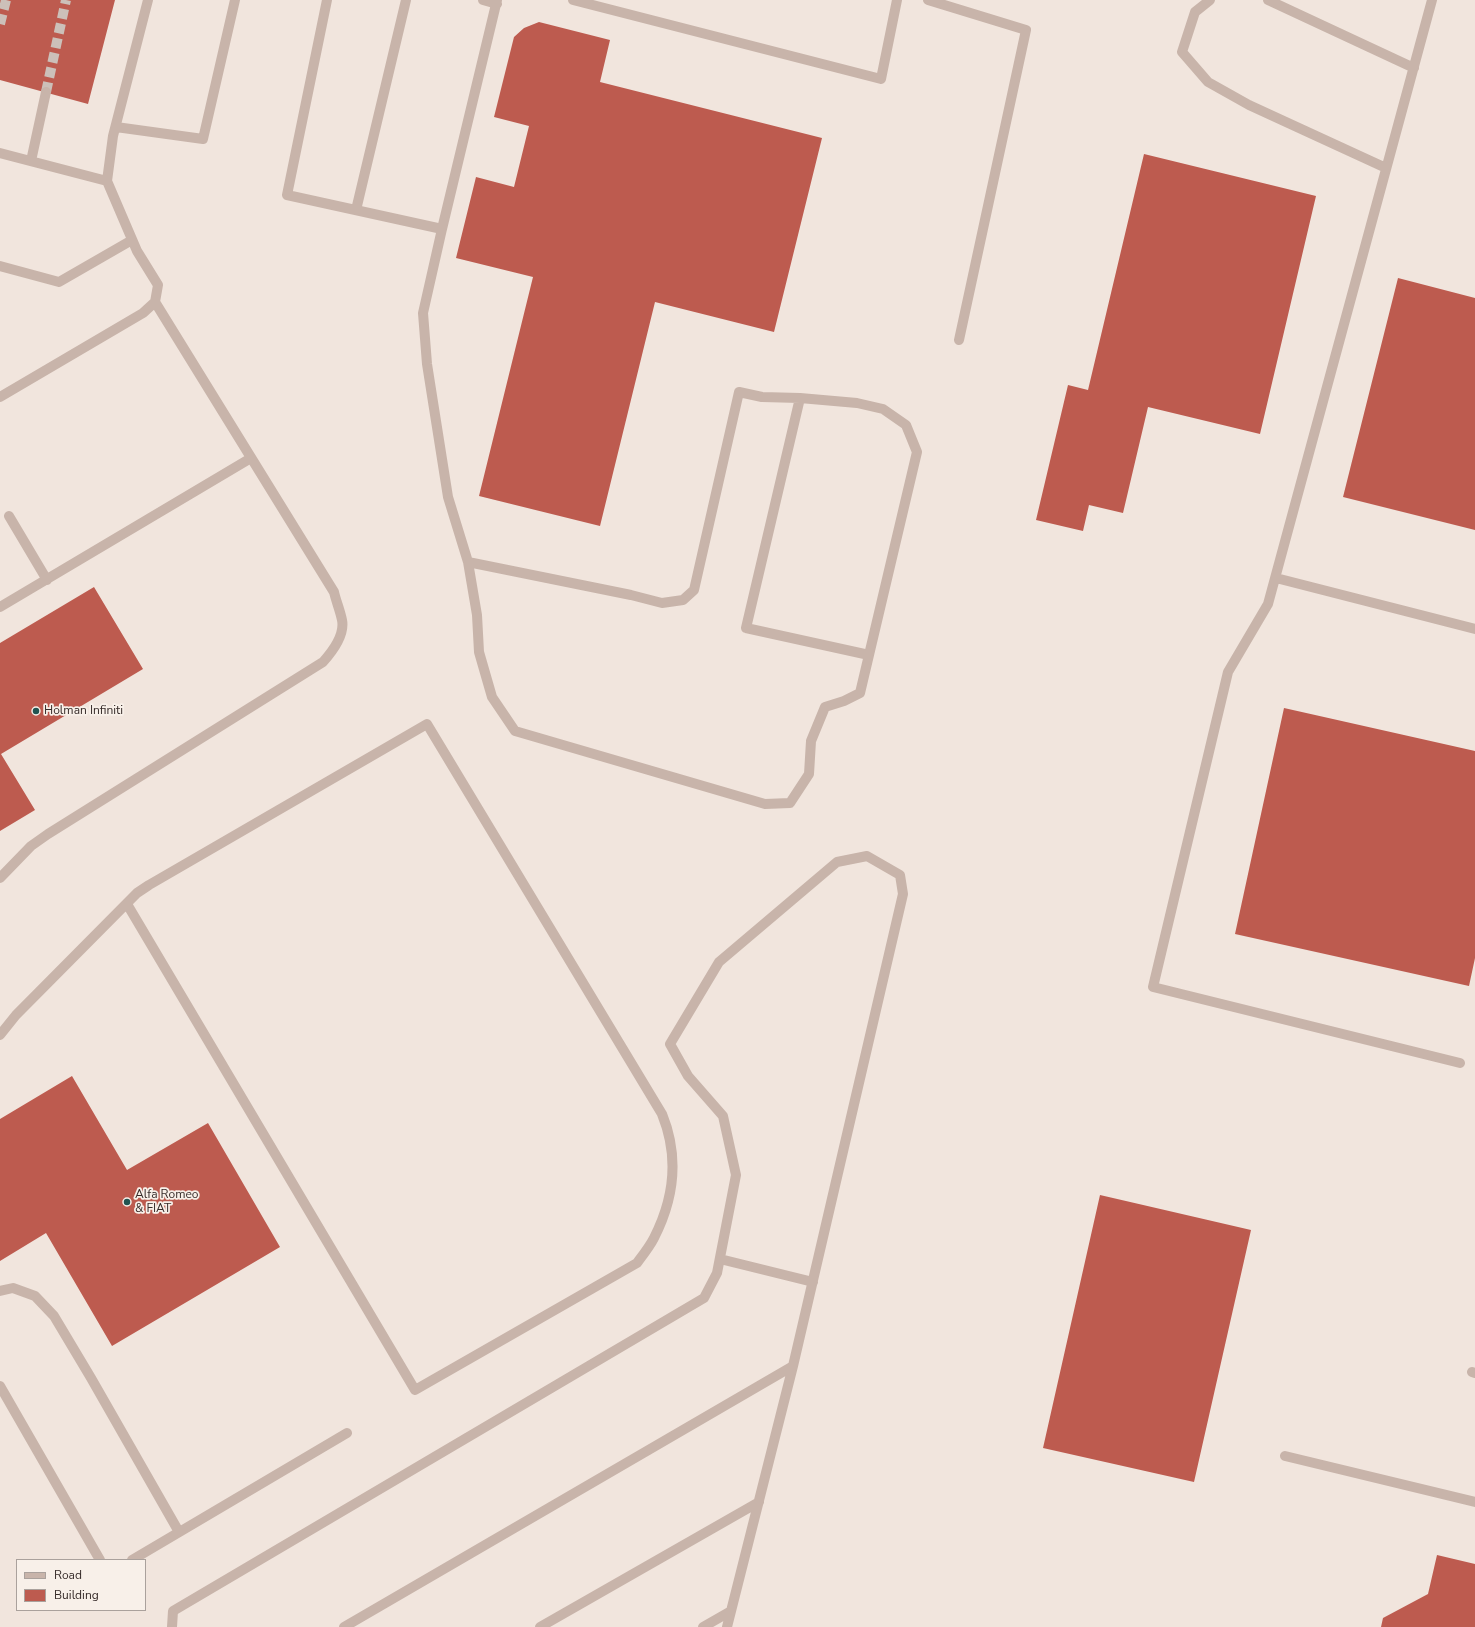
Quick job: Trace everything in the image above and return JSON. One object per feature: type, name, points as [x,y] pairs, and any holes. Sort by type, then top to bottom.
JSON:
[{"type":"lane","points":[[0,397],[143,313],[155,302],[158,285],[137,251],[107,181],[116,127],[148,0]]},
{"type":"lane","points":[[116,127],[203,139],[235,0]]},
{"type":"lane","points":[[327,0],[287,195],[442,229]]},
{"type":"lane","points":[[356,210],[406,0]]},
{"type":"lane","points":[[468,562],[631,595],[662,603],[683,600],[694,590],[739,392],[762,397],[800,398],[857,403],[883,409],[906,425],[917,452],[860,693],[844,701],[825,707],[811,741],[809,774],[790,803],[765,804],[515,731],[492,697],[479,652],[477,615],[468,562],[448,497],[427,364],[423,313],[497,2],[483,0]]},
{"type":"lane","points":[[573,0],[881,79],[897,0]]},
{"type":"lane","points":[[928,0],[1026,30],[959,340]]},
{"type":"lane","points":[[1210,0],[1195,12],[1182,52],[1208,82],[1249,105],[1386,168]]},
{"type":"lane","points":[[1268,0],[1414,68]]},
{"type":"lane","points":[[1432,0],[1276,578],[1268,604],[1228,672],[1153,987],[1460,1063]]},
{"type":"lane","points":[[31,161],[46,92]]},
{"type":"lane","points":[[0,153],[107,181]]},
{"type":"lane","points":[[0,266],[59,282],[132,240]]},
{"type":"lane","points":[[0,878],[31,846],[48,834],[323,662],[333,651],[341,632],[342,621],[334,592],[155,302]]},
{"type":"lane","points":[[800,398],[746,628],[869,654]]},
{"type":"lane","points":[[0,607],[251,458]]},
{"type":"lane","points":[[9,516],[47,580]]},
{"type":"lane","points":[[1276,578],[1475,629]]},
{"type":"lane","points":[[0,1035],[16,1015],[137,893],[427,724],[662,1114],[668,1130],[673,1159],[672,1180],[671,1194],[654,1238],[637,1263],[415,1390],[127,904]]},
{"type":"lane","points":[[172,1627],[173,1611],[704,1298],[717,1273],[736,1175],[723,1116],[688,1076],[670,1044],[719,962],[837,862],[867,856],[900,875],[903,894],[793,1366],[727,1627]]},
{"type":"lane","points":[[720,1259],[813,1282]]},
{"type":"lane","points":[[0,1291],[13,1288],[36,1296],[54,1316],[179,1532]]},
{"type":"lane","points":[[344,1627],[793,1366]]},
{"type":"lane","points":[[0,1386],[99,1559]]},
{"type":"lane","points":[[134,1559],[347,1433]]},
{"type":"lane","points":[[1285,1456],[1475,1502]]},
{"type":"lane","points":[[540,1627],[759,1502]]},
{"type":"lane","points":[[703,1627],[731,1611]]},
{"type":"building","points":[[0,0],[115,0],[88,104],[0,80]]},
{"type":"building","points":[[539,22],[610,40],[600,82],[822,138],[774,332],[655,302],[600,526],[479,496],[533,277],[456,258],[476,177],[514,187],[529,126],[494,117],[514,37],[524,28]]},
{"type":"building","points":[[1144,154],[1316,196],[1260,434],[1148,407],[1123,513],[1089,505],[1083,531],[1036,520],[1068,385],[1088,390]]},
{"type":"building","points":[[1398,278],[1475,298],[1475,530],[1343,497]]},
{"type":"building","name":"Holman Infiniti","points":[[94,587],[143,669],[1,754],[35,810],[0,831],[0,643]]},
{"type":"building","points":[[1284,708],[1475,751],[1475,958],[1469,986],[1235,934]]},
{"type":"building","name":"Alfa Romeo & FIAT","points":[[72,1076],[127,1170],[208,1123],[280,1247],[112,1346],[46,1233],[0,1261],[0,1119]]},
{"type":"building","points":[[1100,1195],[1251,1230],[1194,1482],[1043,1448]]},
{"type":"building","points":[[1437,1555],[1475,1564],[1475,1627],[1381,1627],[1383,1618],[1428,1594]]},
{"type":"tunnel","points":[[0,24],[6,0]]},
{"type":"tunnel","points":[[46,92],[66,0]]},
{"type":"place","name":"Holman Infiniti","points":[[36,711]]},
{"type":"place","name":"Alfa Romeo & FIAT","points":[[127,1202]]}]
